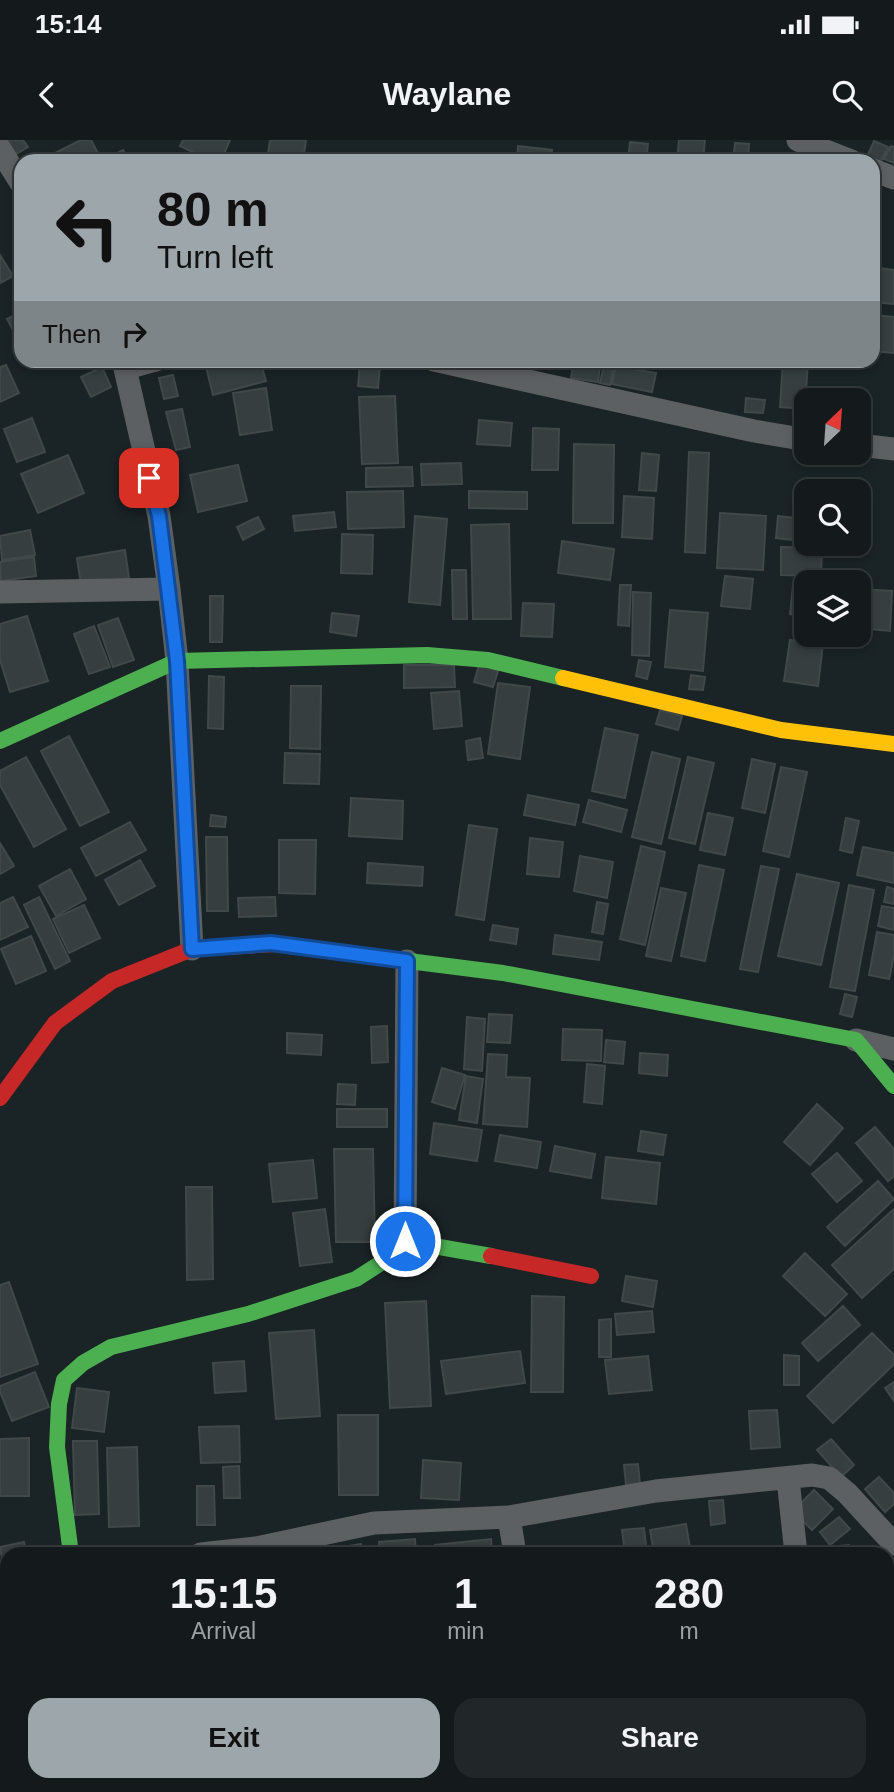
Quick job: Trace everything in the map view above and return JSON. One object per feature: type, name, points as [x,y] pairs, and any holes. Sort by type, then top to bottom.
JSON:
[{"type":"street","points":[[798,140],[833,154]]},
{"type":"street","points":[[0,149],[14,172]]},
{"type":"street","points":[[126,368],[159,516],[169,589],[177,661],[192,949]]},
{"type":"street","points":[[470,368],[794,438]]},
{"type":"street","points":[[872,446],[894,449]]},
{"type":"street","points":[[0,592],[169,589]]},
{"type":"street","points":[[0,741],[177,661],[427,655],[488,660],[781,730],[894,744]]},
{"type":"street","points":[[1,1094],[55,1023],[82,1000],[112,981],[192,949],[271,943],[503,973],[894,1049]]},
{"type":"street","points":[[70,1547],[57,1447],[59,1404],[64,1380],[83,1363],[111,1347],[248,1314],[356,1279],[387,1259],[405,1241],[407,961]]},
{"type":"street","points":[[856,1040],[894,1086]]},
{"type":"street","points":[[405,1241],[590,1276]]},
{"type":"street","points":[[273,1547],[374,1523],[509,1517],[656,1491],[811,1475],[829,1478],[847,1493],[894,1544]]},
{"type":"street","points":[[788,1479],[795,1547]]},
{"type":"street","points":[[509,1517],[514,1547]]},
{"type":"building","points":[[3,140],[23,140],[28,147],[13,156]]},
{"type":"building","points":[[81,140],[91,140],[98,154],[53,154]]},
{"type":"building","points":[[183,140],[230,140],[224,154],[197,154],[180,146]]},
{"type":"building","points":[[270,140],[306,140],[304,154],[268,154]]},
{"type":"building","points":[[679,140],[705,140],[704,154],[678,154]]},
{"type":"building","points":[[874,141],[888,147],[880,163],[880,154],[868,154]]},
{"type":"building","points":[[630,142],[648,144],[647,154],[629,154]]},
{"type":"building","points":[[735,143],[749,144],[748,154],[734,154]]},
{"type":"building","points":[[518,146],[552,150],[552,154],[517,154]]},
{"type":"building","points":[[891,146],[894,147],[894,163],[884,159]]},
{"type":"building","points":[[0,255],[13,276],[0,283]]},
{"type":"building","points":[[880,268],[894,270],[894,304],[880,303]]},
{"type":"building","points":[[14,316],[14,332],[7,319]]},
{"type":"building","points":[[880,316],[894,317],[894,353],[880,352]]},
{"type":"building","points":[[6,365],[19,393],[0,402],[0,367]]},
{"type":"building","points":[[102,368],[111,387],[91,397],[81,377]]},
{"type":"building","points":[[206,368],[262,368],[266,381],[213,395]]},
{"type":"building","points":[[360,368],[380,368],[378,388],[358,386]]},
{"type":"building","points":[[573,368],[600,368],[598,382],[571,378]]},
{"type":"building","points":[[603,368],[613,368],[610,385],[600,383]]},
{"type":"building","points":[[616,368],[656,373],[652,392],[612,384]]},
{"type":"building","points":[[782,368],[808,368],[806,388],[794,388],[794,408],[780,407]]},
{"type":"building","points":[[173,375],[178,396],[164,399],[159,378]]},
{"type":"building","points":[[266,388],[272,430],[240,435],[233,393]]},
{"type":"building","points":[[395,396],[398,463],[362,464],[359,397]]},
{"type":"building","points":[[746,398],[765,400],[763,413],[745,412]]},
{"type":"building","points":[[182,409],[190,447],[176,450],[166,412]]},
{"type":"building","points":[[32,418],[45,452],[17,462],[4,429]]},
{"type":"building","points":[[479,420],[512,423],[510,446],[477,444]]},
{"type":"building","points":[[533,428],[559,429],[558,470],[532,470]]},
{"type":"building","points":[[574,444],[614,445],[613,523],[573,523]]},
{"type":"building","points":[[689,452],[709,453],[705,553],[685,552]]},
{"type":"building","points":[[642,453],[659,455],[656,491],[639,490]]},
{"type":"building","points":[[68,455],[84,493],[38,513],[21,474]]},
{"type":"building","points":[[461,463],[462,484],[422,485],[421,464]]},
{"type":"building","points":[[238,465],[247,501],[198,512],[190,475]]},
{"type":"building","points":[[412,467],[413,486],[366,487],[366,468]]},
{"type":"building","points":[[403,491],[404,527],[348,529],[347,492]]},
{"type":"building","points":[[469,491],[527,492],[527,509],[469,508]]},
{"type":"building","points":[[624,496],[654,498],[652,539],[622,537]]},
{"type":"building","points":[[334,512],[336,527],[295,531],[293,516]]},
{"type":"building","points":[[720,513],[766,516],[763,570],[717,568]]},
{"type":"building","points":[[415,516],[447,519],[440,605],[409,602]]},
{"type":"building","points":[[778,516],[794,518],[794,540],[776,538]]},
{"type":"building","points":[[258,517],[264,529],[243,540],[237,527]]},
{"type":"building","points":[[509,524],[511,619],[473,619],[471,525]]},
{"type":"building","points":[[30,530],[35,555],[2,560],[0,536]]},
{"type":"building","points":[[342,534],[373,535],[372,574],[341,573]]},
{"type":"building","points":[[562,541],[614,549],[610,580],[558,573]]},
{"type":"building","points":[[781,547],[794,547],[794,556],[822,556],[821,570],[794,570],[794,575],[781,575]]},
{"type":"building","points":[[125,550],[129,578],[81,585],[77,558]]},
{"type":"building","points":[[34,557],[36,576],[1,581],[0,562]]},
{"type":"building","points":[[452,570],[466,570],[467,619],[453,619]]},
{"type":"building","points":[[725,576],[753,579],[750,609],[721,606]]},
{"type":"building","points":[[620,585],[631,585],[629,626],[618,625]]},
{"type":"building","points":[[793,586],[794,614],[790,614]]},
{"type":"building","points":[[871,590],[892,591],[890,631],[871,629]]},
{"type":"building","points":[[633,592],[651,593],[649,656],[632,655]]},
{"type":"building","points":[[210,596],[223,596],[222,642],[210,642]]},
{"type":"building","points":[[523,603],[554,604],[552,637],[521,636]]},
{"type":"building","points":[[670,610],[708,613],[703,671],[665,667]]},
{"type":"building","points":[[332,613],[359,616],[356,636],[330,632]]},
{"type":"building","points":[[27,616],[48,681],[10,692],[0,660],[0,624]]},
{"type":"building","points":[[118,618],[134,660],[113,667],[98,625]]},
{"type":"building","points":[[94,626],[110,667],[89,674],[74,634]]},
{"type":"building","points":[[790,640],[794,640],[794,647],[823,647],[818,686],[784,681]]},
{"type":"building","points":[[639,660],[651,662],[647,679],[636,676]]},
{"type":"building","points":[[404,665],[454,665],[455,687],[404,688]]},
{"type":"building","points":[[479,665],[498,671],[493,687],[474,682]]},
{"type":"building","points":[[691,675],[705,677],[703,690],[689,689]]},
{"type":"building","points":[[209,676],[224,677],[223,729],[208,728]]},
{"type":"building","points":[[498,683],[530,687],[520,759],[488,754]]},
{"type":"building","points":[[291,686],[321,686],[320,749],[290,748]]},
{"type":"building","points":[[459,691],[462,726],[434,729],[431,693]]},
{"type":"building","points":[[660,710],[682,716],[678,730],[656,724]]},
{"type":"building","points":[[605,728],[638,735],[625,798],[592,791]]},
{"type":"building","points":[[69,736],[109,812],[80,826],[41,751]]},
{"type":"building","points":[[480,738],[483,758],[468,760],[466,741]]},
{"type":"building","points":[[652,752],[680,759],[661,844],[632,837]]},
{"type":"building","points":[[285,753],[320,754],[319,784],[284,783]]},
{"type":"building","points":[[26,757],[66,829],[34,847],[0,785],[0,771]]},
{"type":"building","points":[[688,757],[714,763],[695,844],[669,838]]},
{"type":"building","points":[[752,759],[775,764],[765,813],[742,808]]},
{"type":"building","points":[[781,767],[807,772],[789,857],[763,851]]},
{"type":"building","points":[[528,795],[579,805],[575,825],[524,815]]},
{"type":"building","points":[[351,798],[403,801],[402,839],[349,836]]},
{"type":"building","points":[[589,800],[627,810],[621,832],[583,822]]},
{"type":"building","points":[[708,813],[733,818],[725,855],[700,850]]},
{"type":"building","points":[[211,815],[226,817],[225,827],[210,826]]},
{"type":"building","points":[[846,818],[859,821],[852,853],[840,850]]},
{"type":"building","points":[[130,822],[146,850],[96,876],[81,848]]},
{"type":"building","points":[[469,825],[497,829],[484,920],[456,915]]},
{"type":"building","points":[[206,837],[227,837],[228,911],[207,911]]},
{"type":"building","points":[[530,838],[563,842],[559,877],[527,874]]},
{"type":"building","points":[[279,840],[316,840],[315,894],[279,893]]},
{"type":"building","points":[[0,843],[14,866],[0,874]]},
{"type":"building","points":[[641,846],[665,852],[645,945],[620,939]]},
{"type":"building","points":[[863,847],[894,853],[894,883],[857,875]]},
{"type":"building","points":[[580,856],[613,862],[607,898],[574,891]]},
{"type":"building","points":[[140,860],[155,886],[119,905],[105,880]]},
{"type":"building","points":[[368,863],[423,867],[422,886],[367,883]]},
{"type":"building","points":[[699,865],[724,870],[705,961],[681,956]]},
{"type":"building","points":[[761,866],[779,869],[758,972],[740,969]]},
{"type":"building","points":[[70,869],[86,899],[56,916],[39,886]]},
{"type":"building","points":[[797,874],[839,883],[821,965],[778,956]]},
{"type":"building","points":[[849,885],[874,890],[855,991],[830,987]]},
{"type":"building","points":[[887,887],[894,889],[894,904],[884,902]]},
{"type":"building","points":[[661,888],[686,893],[671,961],[646,956]]},
{"type":"building","points":[[13,897],[28,927],[0,940],[0,903]]},
{"type":"building","points":[[39,897],[70,961],[55,969],[24,905]]},
{"type":"building","points":[[275,897],[276,916],[239,917],[238,898]]},
{"type":"building","points":[[597,902],[608,904],[603,934],[592,932]]},
{"type":"building","points":[[84,905],[100,938],[69,953],[53,919]]},
{"type":"building","points":[[882,906],[894,908],[894,930],[878,926]]},
{"type":"building","points":[[493,925],[518,929],[516,944],[490,940]]},
{"type":"building","points":[[877,932],[894,935],[894,956],[889,979],[869,975]]},
{"type":"building","points":[[555,935],[602,942],[599,960],[553,954]]},
{"type":"building","points":[[31,936],[46,971],[16,984],[1,949]]},
{"type":"building","points":[[845,994],[857,997],[852,1017],[840,1014]]},
{"type":"building","points":[[489,1014],[512,1015],[510,1043],[487,1042]]},
{"type":"building","points":[[467,1017],[485,1019],[482,1071],[464,1069]]},
{"type":"building","points":[[387,1026],[388,1062],[372,1063],[371,1027]]},
{"type":"building","points":[[563,1029],[602,1030],[601,1061],[562,1060]]},
{"type":"building","points":[[287,1033],[322,1035],[321,1055],[287,1053]]},
{"type":"building","points":[[606,1040],[625,1042],[623,1064],[604,1062]]},
{"type":"building","points":[[640,1053],[668,1055],[667,1076],[639,1073]]},
{"type":"building","points":[[488,1054],[507,1055],[506,1077],[530,1078],[527,1127],[483,1124]]},
{"type":"building","points":[[587,1064],[605,1066],[602,1104],[584,1102]]},
{"type":"building","points":[[442,1068],[465,1075],[455,1109],[432,1102]]},
{"type":"building","points":[[466,1076],[483,1079],[477,1123],[459,1120]]},
{"type":"building","points":[[338,1084],[356,1085],[355,1105],[337,1104]]},
{"type":"building","points":[[817,1104],[843,1128],[810,1165],[784,1142]]},
{"type":"building","points":[[337,1109],[387,1109],[387,1127],[337,1127]]},
{"type":"building","points":[[434,1123],[482,1130],[477,1161],[430,1154]]},
{"type":"building","points":[[875,1127],[894,1149],[894,1176],[888,1181],[856,1143]]},
{"type":"building","points":[[641,1131],[666,1135],[663,1155],[638,1151]]},
{"type":"building","points":[[500,1135],[541,1142],[537,1168],[495,1161]]},
{"type":"building","points":[[555,1146],[595,1154],[591,1178],[550,1171]]},
{"type":"building","points":[[334,1149],[373,1149],[375,1242],[336,1242]]},
{"type":"building","points":[[837,1153],[862,1181],[837,1202],[812,1174]]},
{"type":"building","points":[[606,1157],[660,1163],[656,1204],[602,1198]]},
{"type":"building","points":[[313,1160],[317,1198],[273,1202],[269,1164]]},
{"type":"building","points":[[878,1181],[894,1199],[845,1246],[827,1227]]},
{"type":"building","points":[[186,1187],[212,1187],[213,1279],[187,1280]]},
{"type":"building","points":[[325,1209],[332,1262],[300,1266],[293,1213]]},
{"type":"building","points":[[894,1209],[894,1269],[862,1298],[832,1265]]},
{"type":"building","points":[[805,1253],[847,1294],[825,1316],[783,1276]]},
{"type":"building","points":[[626,1276],[657,1281],[653,1307],[622,1301]]},
{"type":"building","points":[[9,1282],[38,1364],[0,1377],[0,1285]]},
{"type":"building","points":[[532,1296],[564,1297],[563,1392],[531,1392]]},
{"type":"building","points":[[426,1301],[431,1406],[390,1408],[385,1303]]},
{"type":"building","points":[[843,1306],[860,1325],[818,1361],[802,1343]]},
{"type":"building","points":[[652,1311],[654,1332],[617,1335],[615,1314]]},
{"type":"building","points":[[611,1319],[611,1357],[599,1357],[599,1320]]},
{"type":"building","points":[[314,1330],[320,1416],[276,1419],[269,1333]]},
{"type":"building","points":[[872,1333],[894,1355],[894,1364],[833,1423],[807,1396]]},
{"type":"building","points":[[520,1351],[525,1383],[446,1394],[441,1361]]},
{"type":"building","points":[[784,1355],[799,1356],[799,1385],[784,1385]]},
{"type":"building","points":[[648,1356],[652,1390],[609,1394],[605,1360]]},
{"type":"building","points":[[244,1361],[246,1391],[215,1393],[213,1363]]},
{"type":"building","points":[[35,1372],[49,1407],[12,1421],[0,1386]]},
{"type":"building","points":[[894,1382],[894,1401],[885,1388]]},
{"type":"building","points":[[77,1388],[109,1392],[104,1432],[72,1428]]},
{"type":"building","points":[[777,1410],[780,1447],[751,1449],[749,1411]]},
{"type":"building","points":[[338,1415],[378,1415],[378,1495],[339,1495]]},
{"type":"building","points":[[239,1426],[240,1462],[201,1463],[199,1427]]},
{"type":"building","points":[[29,1438],[29,1496],[0,1496],[0,1439]]},
{"type":"building","points":[[831,1439],[854,1465],[841,1477],[817,1450]]},
{"type":"building","points":[[73,1441],[97,1441],[99,1514],[75,1515]]},
{"type":"building","points":[[137,1447],[139,1526],[109,1527],[107,1448]]},
{"type":"building","points":[[423,1460],[461,1463],[459,1500],[421,1498]]},
{"type":"building","points":[[638,1464],[640,1484],[626,1485],[624,1465]]},
{"type":"building","points":[[239,1466],[240,1498],[224,1498],[223,1467]]},
{"type":"building","points":[[879,1477],[894,1493],[894,1504],[885,1512],[865,1489]]},
{"type":"building","points":[[197,1486],[214,1486],[215,1525],[197,1525]]},
{"type":"building","points":[[814,1490],[833,1509],[812,1530],[793,1511]]},
{"type":"building","points":[[723,1500],[725,1523],[711,1525],[709,1501]]},
{"type":"building","points":[[839,1517],[850,1529],[830,1545],[820,1532]]},
{"type":"building","points":[[686,1524],[690,1547],[653,1547],[650,1530]]},
{"type":"building","points":[[644,1528],[646,1547],[624,1547],[622,1530]]},
{"type":"building","points":[[415,1539],[416,1547],[379,1547],[379,1542]]},
{"type":"building","points":[[491,1539],[492,1547],[435,1547]]},
{"type":"building","points":[[24,1542],[25,1547],[0,1547]]},
{"type":"traffic: fast","points":[[0,741],[177,661],[427,655],[488,660],[563,678]]},
{"type":"traffic: fast","points":[[275,944],[503,973],[856,1040],[894,1086]]},
{"type":"traffic: fast","points":[[70,1547],[57,1447],[59,1404],[64,1380],[83,1363],[111,1347],[248,1314],[356,1279],[387,1259],[405,1241],[491,1256]]},
{"type":"traffic: slow","points":[[563,678],[781,730],[894,744]]},
{"type":"traffic: jam","points":[[0,1098],[55,1023],[112,981],[192,949],[275,944]]},
{"type":"traffic: jam","points":[[491,1256],[591,1276]]},
{"type":"route","points":[[149,478],[159,516],[177,661],[192,949],[271,943],[407,961],[405,1241]]}]
